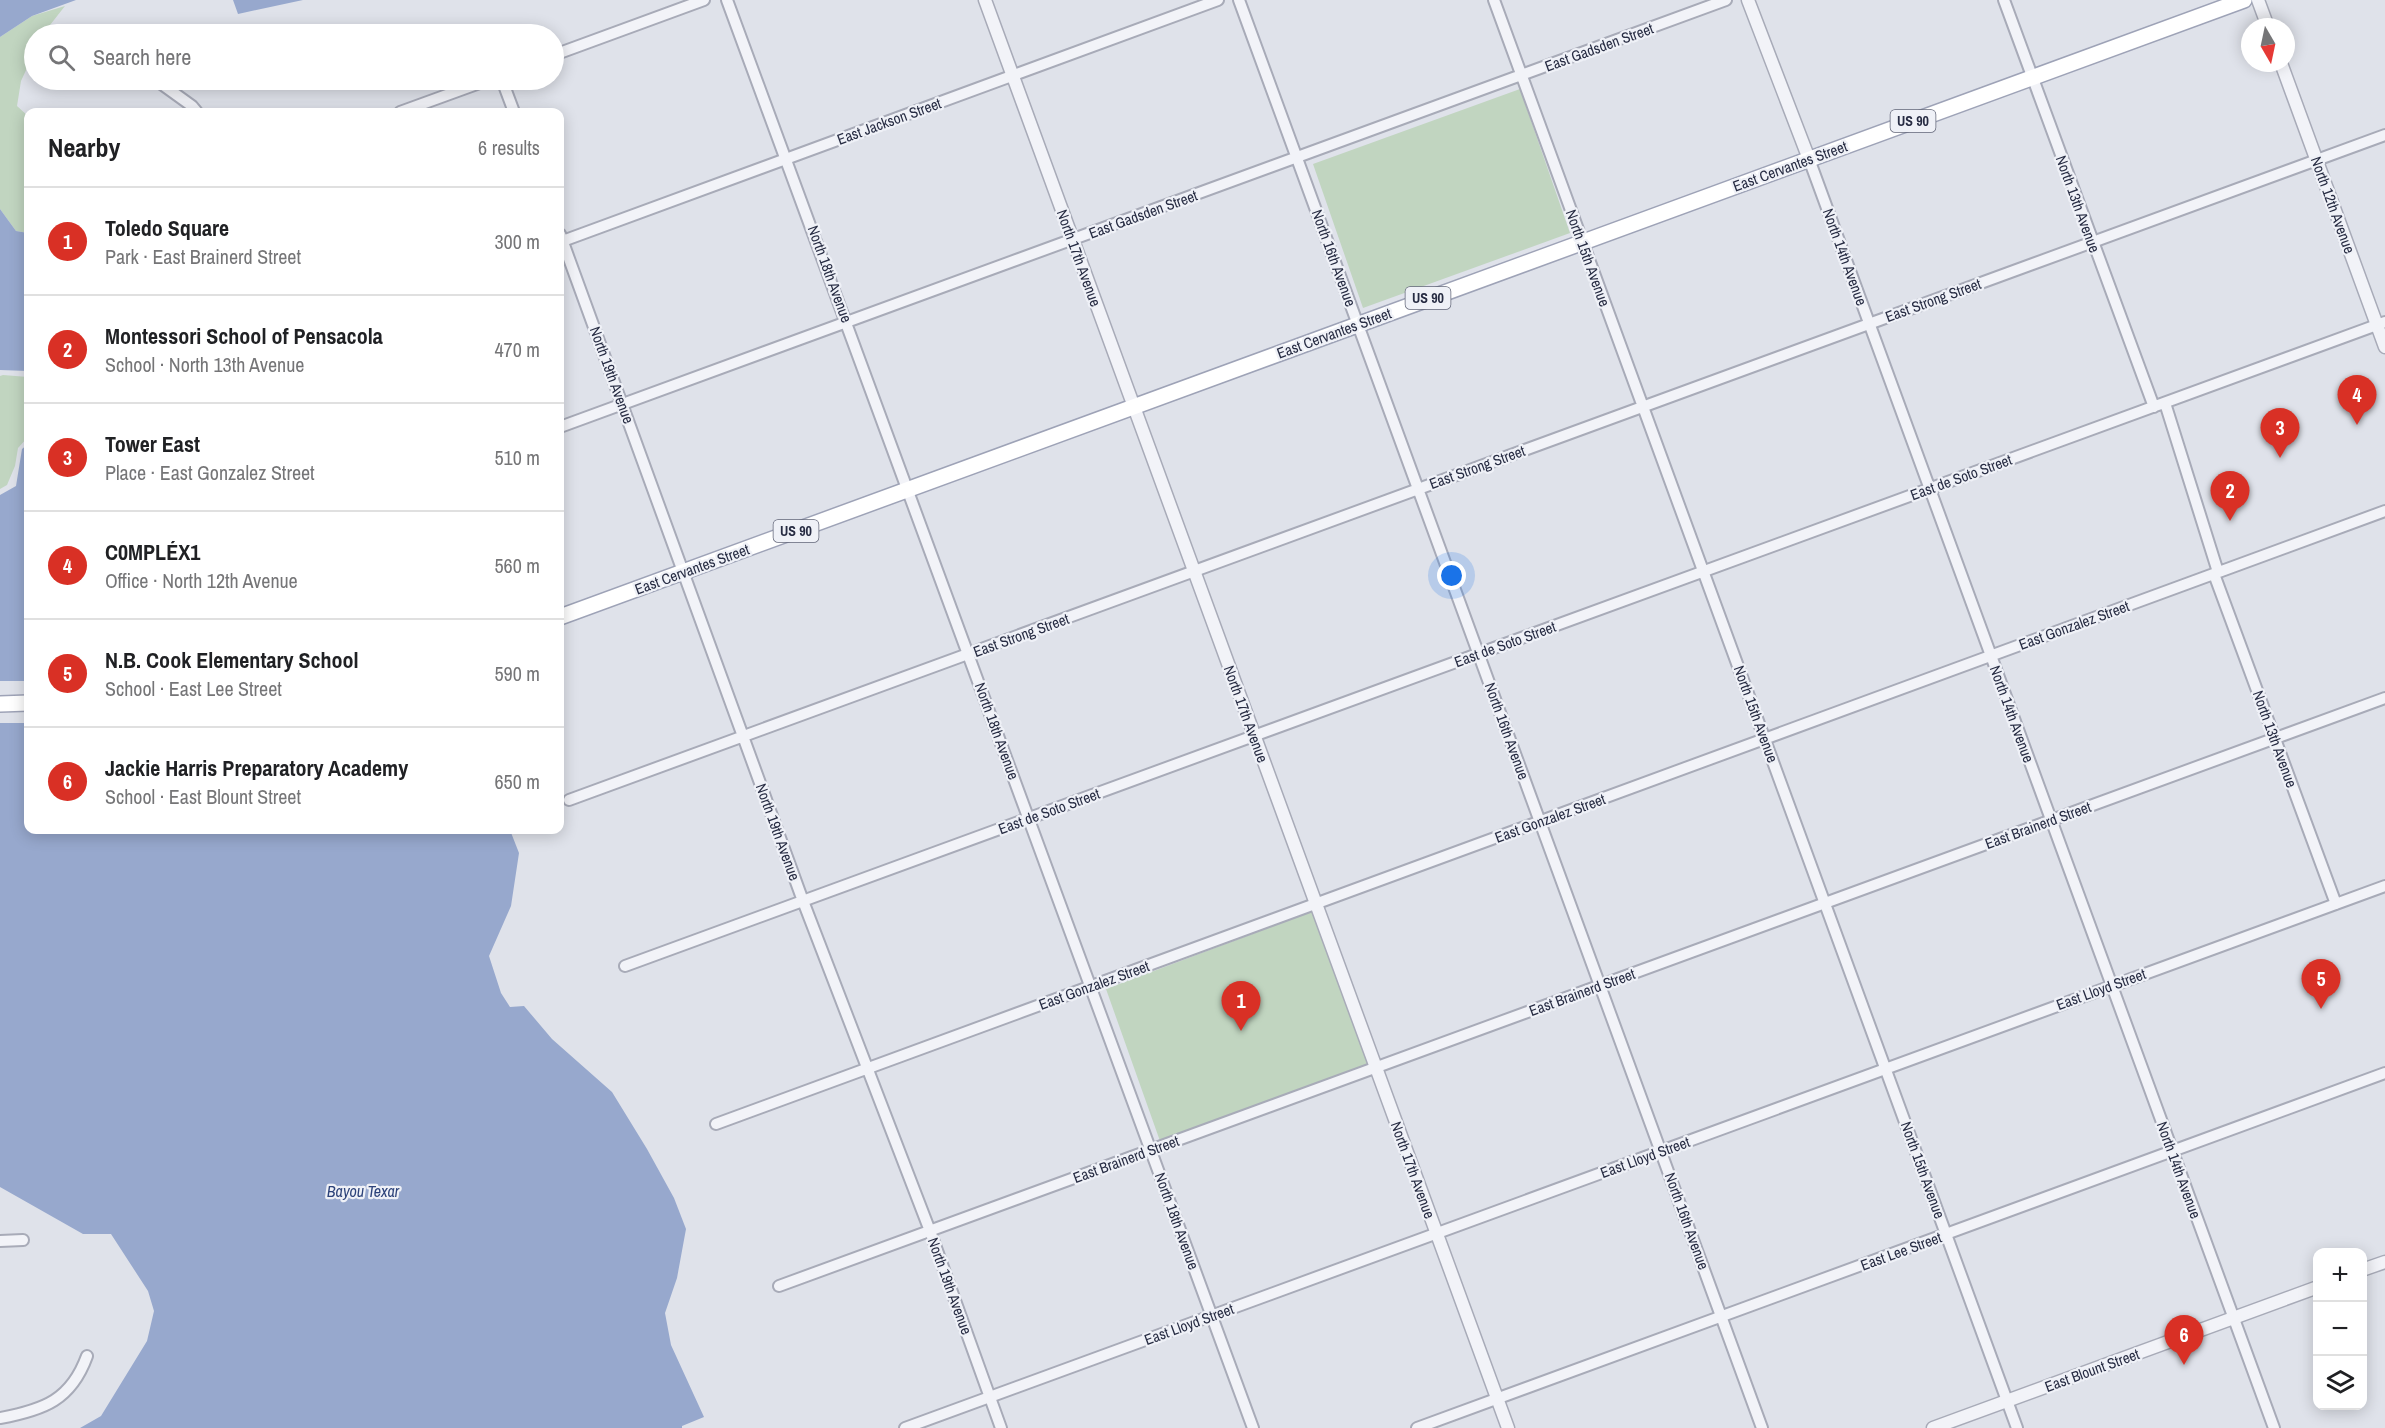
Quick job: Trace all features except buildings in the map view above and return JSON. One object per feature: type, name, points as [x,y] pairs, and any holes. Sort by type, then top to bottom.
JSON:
[{"type":"main road","name":"East Cervantes Street","points":[[564,616],[2244,0]]},
{"type":"main road","points":[[0,704],[24,704]]},
{"type":"street","points":[[564,51],[704,0]]},
{"type":"street","name":"North 18th Avenue","points":[[728,0],[1253,1428]]},
{"type":"street","name":"North 17th Avenue","points":[[985,0],[1508,1428]]},
{"type":"street","name":"East Jackson Street","points":[[564,238],[1218,0]]},
{"type":"street","name":"North 16th Avenue","points":[[1239,0],[1762,1428]]},
{"type":"street","name":"North 15th Avenue","points":[[1494,0],[2017,1428]]},
{"type":"street","name":"East Gadsden Street","points":[[564,426],[1726,0]]},
{"type":"street","name":"North 14th Avenue","points":[[1748,0],[1809,159],[2274,1428]]},
{"type":"street","name":"North 13th Avenue","points":[[2004,0],[2154,407]]},
{"type":"street","points":[[2258,0],[2265,18]]},
{"type":"street","name":"North 12th Avenue","points":[[2284,72],[2381,324],[2385,347]]},
{"type":"street","points":[[170,90],[192,108]]},
{"type":"street","points":[[411,108],[460,90]]},
{"type":"street","points":[[506,90],[512,108]]},
{"type":"street","name":"East Strong Street","points":[[569,800],[2385,135]]},
{"type":"street","name":"North 19th Avenue","points":[[564,249],[623,404],[803,901],[930,1231],[1001,1428]]},
{"type":"street","name":"East de Soto Street","points":[[625,966],[2381,324]]},
{"type":"street","name":"North 13th Avenue","points":[[2165,403],[2216,573],[2336,904]]},
{"type":"street","name":"East Gonzalez Street","points":[[716,1124],[2385,511]]},
{"type":"street","name":"East Brainerd Street","points":[[779,1286],[2385,698]]},
{"type":"street","name":"East Lloyd Street","points":[[905,1428],[2385,886]]},
{"type":"street","name":"East Lee Street","points":[[1417,1428],[2385,1073]]},
{"type":"street","points":[[0,1241],[23,1240]]},
{"type":"street","points":[[2367,1268],[2385,1262]]},
{"type":"street","name":"East Blount Street","points":[[1933,1428],[2313,1289]]},
{"type":"street","points":[[0,1418],[36,1409],[62,1396],[80,1375],[87,1356]]},
{"type":"green space","points":[[65,6],[51,24],[24,24],[24,75],[17,106],[24,112],[24,232],[16,231],[0,209],[0,37],[32,16]]},
{"type":"green space","points":[[1520,89],[1570,233],[1363,308],[1313,164]]},
{"type":"green space","points":[[0,376],[24,377],[24,441],[18,448],[15,466],[7,485],[0,489]]},
{"type":"green space","points":[[1313,911],[1368,1065],[1160,1141],[1106,989]]},
{"type":"water","points":[[0,0],[76,0],[32,16],[0,37]]},
{"type":"water","points":[[233,0],[303,0],[238,14]]},
{"type":"water","points":[[0,209],[16,231],[24,232],[24,371],[0,370]]},
{"type":"water","name":"Bayou Texar","points":[[24,447],[24,834],[512,834],[519,853],[511,906],[489,956],[501,993],[510,1007],[524,1006],[552,1039],[612,1092],[674,1198],[686,1229],[677,1278],[665,1313],[671,1345],[704,1417],[682,1428],[80,1428],[101,1416],[147,1341],[154,1311],[148,1291],[111,1234],[83,1234],[0,1187],[0,495],[16,486]]},
{"type":"pier","points":[[0,681],[24,681],[24,723],[0,723]]},
{"type":"place","name":"C0MPLÉX1","points":[[2357,425]]},
{"type":"place","name":"Tower East","points":[[2280,458]]},
{"type":"place","name":"Montessori School of Pensacola","points":[[2230,521]]},
{"type":"place","name":"N.B. Cook Elementary School","points":[[2321,1009]]},
{"type":"place","name":"Toledo Square","points":[[1241,1031]]},
{"type":"place","name":"Jackie Harris Preparatory Academy","points":[[2184,1365]]}]
